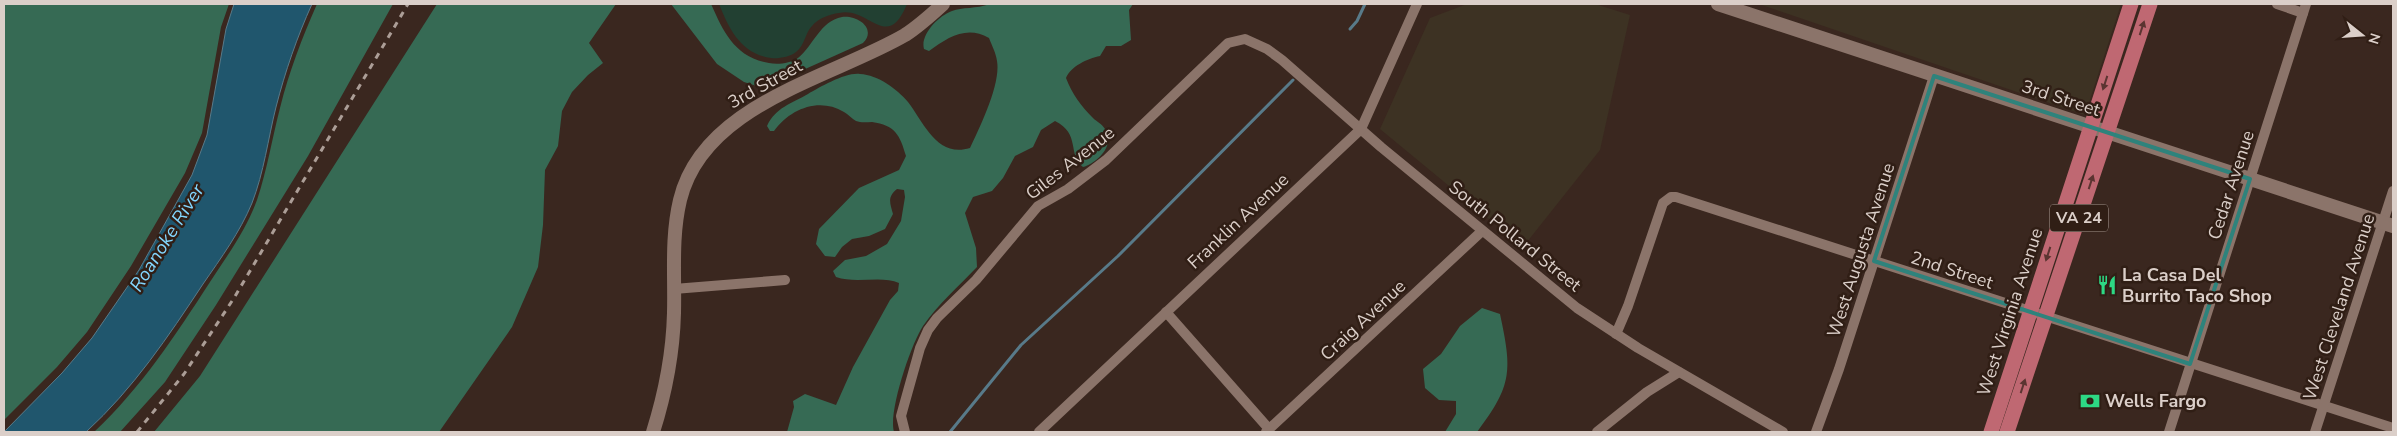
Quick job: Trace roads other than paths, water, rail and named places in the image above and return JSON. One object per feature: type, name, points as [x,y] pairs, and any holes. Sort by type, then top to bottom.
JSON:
[{"type":"main road","name":"West Virginia Avenue","points":[[1991,432],[2131,4]]},
{"type":"main road","name":"West Virginia Avenue","points":[[2007,432],[2150,4]]},
{"type":"street","name":"3rd Street","points":[[653,432],[666,380],[672,342],[674,239],[681,197],[696,165],[731,124],[759,106],[906,34],[943,4]]},
{"type":"street","name":"Franklin Avenue","points":[[1039,432],[1361,130],[1417,4]]},
{"type":"street","name":"3rd Street","points":[[1718,4],[2388,224]]},
{"type":"street","points":[[2276,4],[2305,8]]},
{"type":"street","name":"Cedar Avenue","points":[[2168,432],[2305,8]]},
{"type":"street","name":"South Pollard Street","points":[[1245,39],[1254,41],[1282,60],[1361,130],[1577,308],[1616,334],[1783,432]]},
{"type":"street","name":"Giles Avenue","points":[[905,432],[902,416],[920,348],[928,330],[948,307],[976,280],[1038,206],[1068,189],[1106,160],[1228,43],[1245,39]]},
{"type":"street","name":"West Augusta Avenue","points":[[1816,432],[1874,262],[1934,76]]},
{"type":"street","name":"West Cleveland Avenue","points":[[2316,432],[2388,224],[2393,191]]},
{"type":"street","name":"2nd Street","points":[[1616,334],[1628,306],[1663,203],[1671,197],[1760,223],[1874,262],[2393,428]]},
{"type":"street","name":"Craig Avenue","points":[[1268,431],[1482,231]]},
{"type":"street","points":[[674,289],[785,280]]},
{"type":"street","points":[[1166,312],[1268,431]]},
{"type":"street","points":[[1597,432],[1647,392],[1680,372]]},
{"type":"water","name":"Roanoke River","points":[[234,4],[312,4],[287,68],[260,179],[242,224],[223,255],[149,362],[119,398],[86,432],[4,432],[62,373],[92,338],[139,270],[192,175],[207,135],[226,29]]},
{"type":"waterway","points":[[1350,29],[1357,21],[1365,4]]},
{"type":"waterway","points":[[950,432],[1021,345],[1118,256],[1293,80]]},
{"type":"railway","points":[[137,432],[184,374],[234,298],[408,4]]},
{"type":"place","name":"La Casa Del Burrito Taco Shop","points":[[2107,285]]},
{"type":"place","name":"Wells Fargo","points":[[2090,401]]}]
